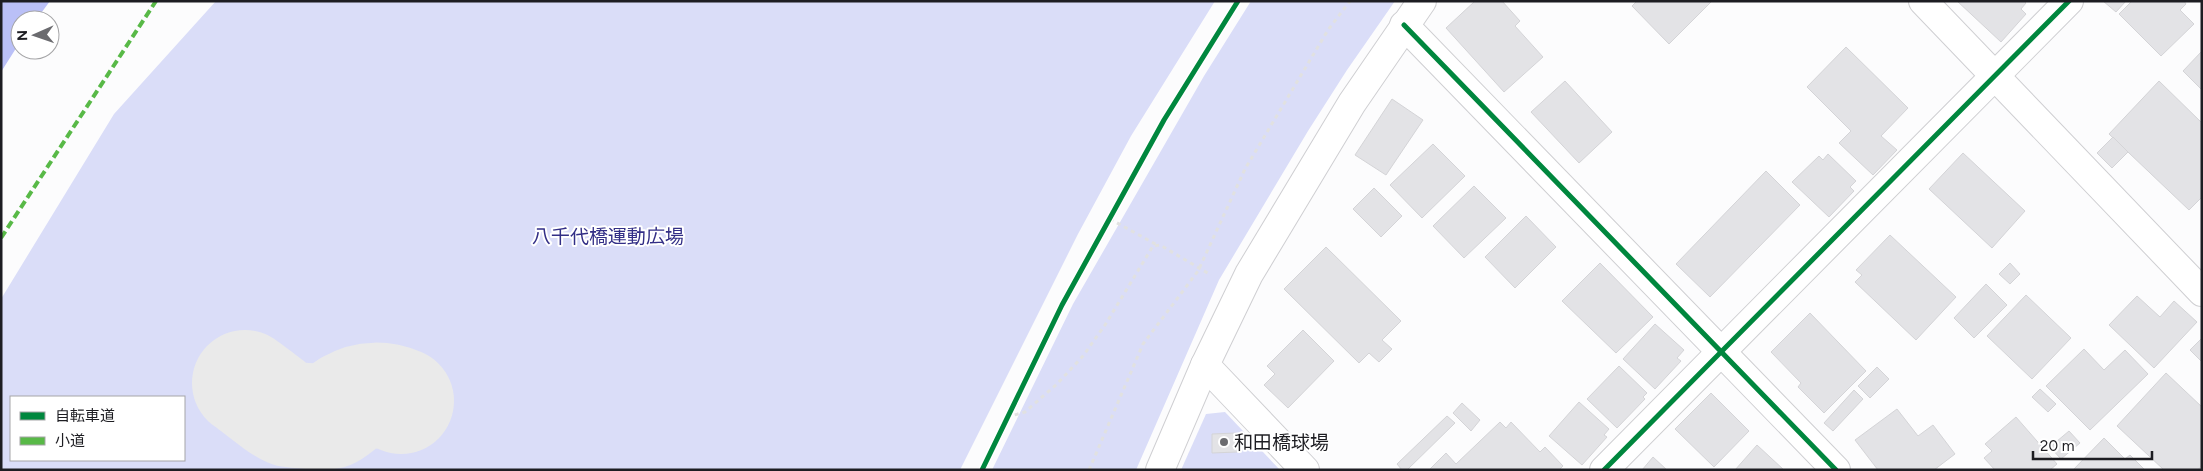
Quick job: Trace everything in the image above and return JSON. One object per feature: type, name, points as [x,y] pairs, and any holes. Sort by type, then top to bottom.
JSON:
[{"type":"street","points":[[1160,470],[1205,366],[1249,274],[1347,112],[1422,1]]},
{"type":"street","points":[[1923,1],[2202,292]]},
{"type":"street","points":[[1604,470],[2069,1]]},
{"type":"street","points":[[1404,25],[1836,470]]},
{"type":"street","points":[[1205,366],[1305,470]]},
{"type":"path","points":[[1089,470],[1144,344],[1199,268],[1245,169],[1328,30],[1350,1]]},
{"type":"path","points":[[1105,227],[1115,209]]},
{"type":"path","points":[[1110,219],[1160,245],[1239,294]]},
{"type":"path","points":[[1007,417],[1026,412],[1057,384],[1083,356],[1105,325],[1152,246],[1157,245]]},
{"type":"path","points":[[1003,426],[1012,407]]},
{"type":"green space","name":"八千代橋運動広場","points":[[216,1],[1215,1],[1131,136],[1078,234],[960,470],[1,470],[1,299],[114,114]]},
{"type":"green space","points":[[1251,1],[1395,1],[1347,70],[1308,131],[1219,280],[1136,470],[992,470],[1073,304],[1204,76]]},
{"type":"green space","name":"和田橋球場","points":[[1225,412],[1280,470],[1181,470],[1206,414]]},
{"type":"water","points":[[1,1],[50,1],[43,10],[10,10],[10,58],[1,72]]},
{"type":"building","points":[[1475,1],[1502,1],[1520,21],[1515,26],[1543,57],[1504,92],[1446,28]]},
{"type":"building","points":[[1637,1],[1712,1],[1669,44],[1632,6]]},
{"type":"building","points":[[1957,1],[2024,1],[2026,3],[2021,9],[2026,14],[2001,42]]},
{"type":"building","points":[[2103,1],[2126,1],[2116,12]]},
{"type":"building","points":[[2132,1],[2184,1],[2186,4],[2180,10],[2194,24],[2161,56],[2119,14]]},
{"type":"building","points":[[1846,47],[1908,108],[1881,136],[1897,150],[1873,175],[1839,143],[1851,131],[1807,87]]},
{"type":"building","points":[[2202,51],[2202,90],[2183,71]]},
{"type":"building","points":[[1565,81],[1612,132],[1579,163],[1531,112]]},
{"type":"building","points":[[2159,81],[2202,123],[2202,197],[2189,210],[2109,134]]},
{"type":"building","points":[[1392,99],[1423,120],[1386,175],[1355,155]]},
{"type":"building","points":[[2113,137],[2128,152],[2112,168],[2097,153]]},
{"type":"building","points":[[1433,144],[1465,176],[1422,218],[1390,185]]},
{"type":"building","points":[[1963,153],[2025,211],[1992,248],[1929,189]]},
{"type":"building","points":[[1828,154],[1856,181],[1850,187],[1854,191],[1829,217],[1792,182],[1819,156],[1823,160]]},
{"type":"building","points":[[1766,171],[1800,205],[1710,297],[1676,264]]},
{"type":"building","points":[[1474,186],[1506,218],[1464,258],[1433,226]]},
{"type":"building","points":[[1374,188],[1402,216],[1381,237],[1353,209]]},
{"type":"building","points":[[1526,216],[1556,247],[1515,288],[1485,257]]},
{"type":"building","points":[[1890,235],[1956,297],[1916,340],[1855,282],[1862,275],[1856,270]]},
{"type":"building","points":[[1326,247],[1401,321],[1382,340],[1392,349],[1379,362],[1369,353],[1359,363],[1284,289]]},
{"type":"building","points":[[1600,263],[1653,317],[1616,353],[1562,301]]},
{"type":"building","points":[[2010,263],[2020,274],[2010,284],[1999,274]]},
{"type":"building","points":[[1986,284],[2007,305],[1974,338],[1954,318]]},
{"type":"building","points":[[2026,295],[2071,338],[2032,379],[1987,336]]},
{"type":"building","points":[[2137,296],[2160,317],[2174,301],[2197,322],[2154,368],[2109,325]]},
{"type":"building","points":[[1810,313],[1866,371],[1824,413],[1798,387],[1801,383],[1771,352]]},
{"type":"building","points":[[1655,324],[1684,350],[1677,358],[1681,361],[1655,389],[1623,359]]},
{"type":"building","points":[[1303,330],[1334,361],[1288,408],[1264,385],[1275,374],[1267,366]]},
{"type":"building","points":[[2202,338],[2202,362],[2190,350]]},
{"type":"building","points":[[2084,349],[2104,370],[2125,350],[2148,374],[2090,430],[2046,386]]},
{"type":"building","points":[[1619,366],[1647,393],[1643,397],[1645,399],[1617,428],[1587,399]]},
{"type":"building","points":[[1877,367],[1889,379],[1870,398],[1858,386]]},
{"type":"building","points":[[2166,373],[2202,407],[2202,465],[2198,470],[2164,470],[2117,426]]},
{"type":"building","points":[[2040,389],[2056,404],[2048,412],[2032,397]]},
{"type":"building","points":[[1854,390],[1863,399],[1833,431],[1824,423]]},
{"type":"building","points":[[1711,393],[1749,431],[1714,467],[1675,429]]},
{"type":"building","points":[[1579,402],[1609,429],[1604,435],[1607,437],[1582,465],[1549,436]]},
{"type":"building","points":[[1462,403],[1480,420],[1471,431],[1453,413]]},
{"type":"building","points":[[1897,409],[1918,436],[1933,425],[1955,454],[1934,470],[1878,470],[1855,440]]},
{"type":"building","points":[[1447,416],[1455,423],[1407,470],[1402,470],[1397,464]]},
{"type":"building","points":[[2016,417],[2057,464],[2050,470],[1995,470],[1984,458],[1992,451],[1985,444]]},
{"type":"building","points":[[1500,422],[1506,428],[1511,422],[1540,452],[1545,447],[1563,466],[1559,470],[1429,470],[1446,453],[1456,464]]},
{"type":"building","points":[[2069,431],[2080,443],[2061,459],[2050,447]]},
{"type":"building","points":[[1236,433],[1237,452],[1212,453],[1212,434]]},
{"type":"building","points":[[2104,438],[2125,459],[2130,455],[2145,470],[2073,470]]},
{"type":"building","points":[[1757,445],[1784,470],[1735,470]]},
{"type":"building","points":[[1653,457],[1667,470],[1642,470]]},
{"type":"taxiway","points":[[245,383],[289,414],[327,417],[349,403],[368,396],[382,396],[401,401]]},
{"type":"marked path","points":[[1,238],[156,1]]},
{"type":"cycle path","points":[[982,470],[1062,305],[1164,120],[1238,1]]},
{"type":"cycle path","points":[[1604,470],[2069,1]]},
{"type":"cycle path","points":[[1404,25],[1836,470]]},
{"type":"place","name":"和田橋球場","points":[[1224,442]]}]
